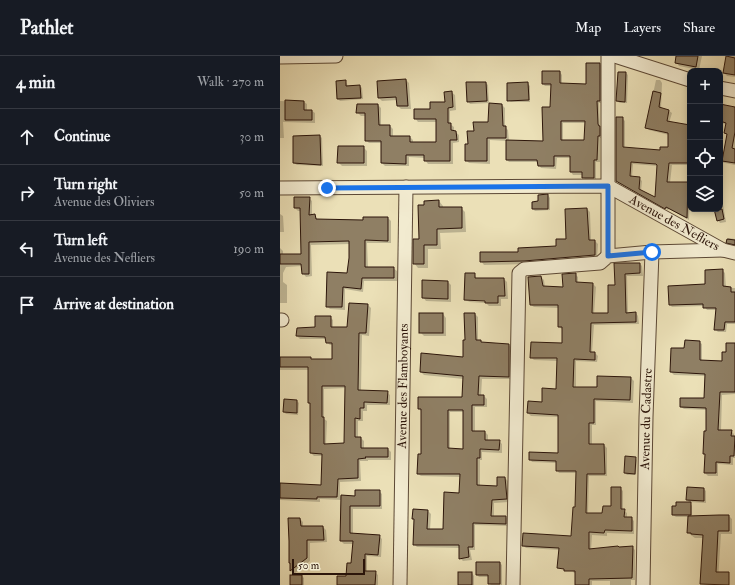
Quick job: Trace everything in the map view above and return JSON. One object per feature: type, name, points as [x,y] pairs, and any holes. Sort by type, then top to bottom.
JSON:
[{"type":"street","points":[[280,57],[336,56]]},
{"type":"street","points":[[608,56],[608,256]]},
{"type":"street","points":[[615,56],[687,79]]},
{"type":"street","points":[[723,89],[735,91]]},
{"type":"street","name":"Avenue des Nefliers","points":[[280,188],[608,186],[729,252]]},
{"type":"street","name":"Avenue des Flamboyants","points":[[400,585],[406,187]]},
{"type":"street","points":[[513,585],[518,277],[520,272],[524,269],[600,263],[608,256],[652,252],[729,252]]},
{"type":"street","name":"Avenue du Cadastre","points":[[644,585],[646,417],[652,252]]},
{"type":"building","points":[[676,56],[698,56],[696,67],[675,63]]},
{"type":"building","points":[[726,56],[735,58],[735,75],[723,73]]},
{"type":"building","points":[[586,63],[600,63],[600,101],[597,101],[600,136],[598,136],[597,160],[594,160],[594,178],[582,178],[582,172],[570,172],[570,156],[554,156],[554,166],[538,166],[537,160],[506,160],[506,140],[543,141],[542,107],[550,107],[551,84],[542,84],[542,71],[560,71],[560,83],[586,84]],"holes":[[[561,121],[585,121],[584,140],[561,140]]]},
{"type":"building","points":[[618,72],[626,72],[625,102],[616,101]]},
{"type":"building","points":[[406,79],[408,106],[397,106],[396,97],[378,98],[377,81]]},
{"type":"building","points":[[346,80],[346,86],[360,85],[361,98],[337,99],[336,81]]},
{"type":"building","points":[[466,82],[486,82],[487,101],[467,102]]},
{"type":"building","points":[[528,82],[529,100],[507,101],[507,83]]},
{"type":"building","points":[[452,91],[453,107],[448,108],[448,123],[451,123],[451,130],[456,131],[457,140],[450,140],[450,161],[424,161],[424,155],[406,155],[406,164],[381,163],[381,141],[365,141],[365,113],[356,113],[357,104],[378,104],[379,125],[390,125],[390,136],[410,136],[410,142],[436,142],[436,119],[414,119],[414,109],[430,109],[430,102],[445,102],[444,92]]},
{"type":"building","points":[[653,91],[661,93],[659,107],[669,110],[667,121],[687,124],[687,163],[669,163],[667,182],[687,182],[687,218],[666,207],[665,209],[616,181],[616,117],[623,117],[623,147],[660,150],[660,147],[668,147],[668,133],[645,128]],"holes":[[[631,162],[657,165],[655,197],[639,189],[640,177],[630,176]]]},
{"type":"building","points":[[285,100],[304,101],[304,110],[312,110],[312,120],[285,120]]},
{"type":"building","points":[[489,103],[502,104],[503,126],[506,126],[506,138],[487,138],[487,161],[465,161],[465,144],[468,144],[467,131],[474,131],[473,122],[488,122]]},
{"type":"building","points":[[723,105],[735,107],[735,132],[732,148],[735,149],[735,163],[723,161],[727,134],[724,133],[726,123],[723,122]]},
{"type":"building","points":[[320,135],[321,165],[293,163],[293,136]]},
{"type":"building","points":[[338,146],[364,146],[364,163],[337,163]]},
{"type":"building","points":[[548,194],[548,209],[532,209],[532,202],[538,201],[538,195]]},
{"type":"building","points":[[294,197],[310,197],[309,215],[315,214],[316,219],[363,220],[363,217],[388,217],[388,241],[365,240],[365,267],[394,267],[394,278],[362,278],[361,289],[343,287],[342,307],[326,307],[327,272],[347,273],[349,241],[309,242],[309,274],[302,274],[301,264],[280,264],[280,254],[301,254],[300,208],[294,208]]},
{"type":"building","points":[[439,200],[439,207],[462,207],[462,228],[437,229],[437,245],[424,245],[424,264],[413,264],[413,239],[419,239],[418,205],[424,205],[424,201]]},
{"type":"building","points":[[587,208],[589,240],[595,240],[595,255],[524,261],[480,262],[480,252],[518,252],[518,248],[556,246],[556,239],[566,239],[565,209]]},
{"type":"building","points":[[715,212],[723,212],[724,219],[717,221]]},
{"type":"building","points":[[727,239],[735,240],[735,245],[726,243]]},
{"type":"building","points":[[614,263],[640,263],[640,273],[625,274],[626,313],[636,312],[636,322],[591,323],[590,352],[595,352],[595,360],[574,359],[573,387],[597,387],[597,376],[631,377],[630,400],[594,399],[594,423],[589,423],[589,444],[604,444],[605,474],[587,474],[586,513],[602,513],[603,506],[611,506],[611,487],[621,487],[621,509],[625,509],[624,517],[632,517],[632,531],[605,530],[604,533],[589,532],[589,549],[633,546],[632,578],[589,579],[589,585],[575,585],[575,571],[564,571],[564,569],[557,568],[559,548],[522,546],[523,533],[571,536],[573,507],[575,507],[576,471],[556,471],[556,461],[529,460],[529,452],[558,453],[558,415],[527,413],[528,401],[542,402],[542,388],[556,389],[557,358],[530,358],[531,342],[562,343],[562,327],[558,327],[558,305],[530,305],[528,277],[541,276],[543,286],[563,287],[562,274],[576,273],[576,282],[593,283],[592,313],[608,313],[608,285],[615,285]]},
{"type":"building","points":[[723,269],[723,286],[731,287],[731,292],[735,292],[735,322],[725,322],[724,330],[714,330],[716,308],[703,308],[703,304],[669,305],[668,286],[705,284],[705,270]]},
{"type":"building","points":[[465,273],[475,273],[475,278],[504,278],[505,296],[498,296],[498,303],[464,300]]},
{"type":"building","points":[[422,280],[448,281],[448,299],[422,298]]},
{"type":"building","points":[[349,303],[368,304],[366,333],[359,333],[358,390],[388,391],[387,403],[364,402],[364,408],[360,408],[360,419],[355,418],[355,437],[361,437],[361,448],[388,448],[388,457],[365,457],[366,458],[358,459],[358,478],[338,479],[337,497],[317,497],[317,499],[280,498],[280,483],[321,485],[322,454],[310,453],[308,367],[280,367],[280,357],[332,359],[332,343],[326,343],[325,337],[296,336],[297,328],[315,327],[315,316],[331,316],[331,327],[347,327]],"holes":[[[322,386],[345,386],[344,443],[324,444]]]},
{"type":"building","points":[[419,313],[443,313],[443,333],[419,333]]},
{"type":"building","points":[[464,313],[475,313],[476,340],[481,340],[481,342],[509,344],[509,377],[479,376],[478,395],[484,395],[484,405],[472,405],[472,431],[485,431],[485,440],[500,440],[499,450],[480,449],[480,458],[477,458],[477,485],[497,486],[497,477],[505,477],[507,499],[492,500],[491,516],[506,516],[506,524],[473,523],[473,547],[468,547],[469,557],[459,559],[459,545],[413,545],[414,519],[412,519],[413,509],[428,510],[427,529],[443,529],[444,492],[459,493],[460,474],[417,474],[418,454],[421,454],[421,409],[418,409],[418,397],[462,397],[463,376],[420,372],[421,353],[463,357],[463,340],[465,340]],"holes":[[[448,410],[463,410],[463,449],[448,448]]]},
{"type":"building","points":[[685,340],[700,341],[700,360],[722,361],[722,352],[726,352],[726,343],[735,343],[735,392],[720,392],[718,430],[732,430],[731,436],[735,436],[734,456],[730,456],[730,463],[716,462],[716,473],[704,473],[705,454],[703,454],[704,431],[706,431],[706,408],[680,407],[680,398],[704,398],[705,374],[670,372],[671,348],[684,348]]},
{"type":"building","points":[[284,399],[297,400],[297,413],[283,412]]},
{"type":"building","points":[[625,456],[636,457],[635,474],[624,473]]},
{"type":"building","points":[[687,487],[704,488],[704,501],[686,500]]},
{"type":"building","points":[[355,490],[380,490],[380,506],[350,506],[350,533],[380,535],[378,555],[365,554],[365,571],[376,571],[375,585],[337,585],[337,576],[346,576],[347,563],[351,563],[353,541],[340,541],[341,495],[355,496]]},
{"type":"building","points":[[676,502],[691,502],[691,515],[672,515],[672,506],[676,506]]},
{"type":"building","points":[[729,515],[729,531],[718,531],[716,572],[729,572],[729,585],[700,584],[703,535],[687,533],[688,516]]},
{"type":"building","points":[[288,518],[300,518],[301,526],[323,526],[324,540],[307,540],[307,558],[290,571],[289,563]]},
{"type":"building","points":[[476,562],[500,562],[500,584],[488,584],[488,575],[476,575]]},
{"type":"building","points":[[458,572],[472,572],[472,585],[458,585]]},
{"type":"building","points":[[290,575],[302,575],[302,585],[290,585]]},
{"type":"route","points":[[327,188],[608,186],[608,256],[652,252]]}]
